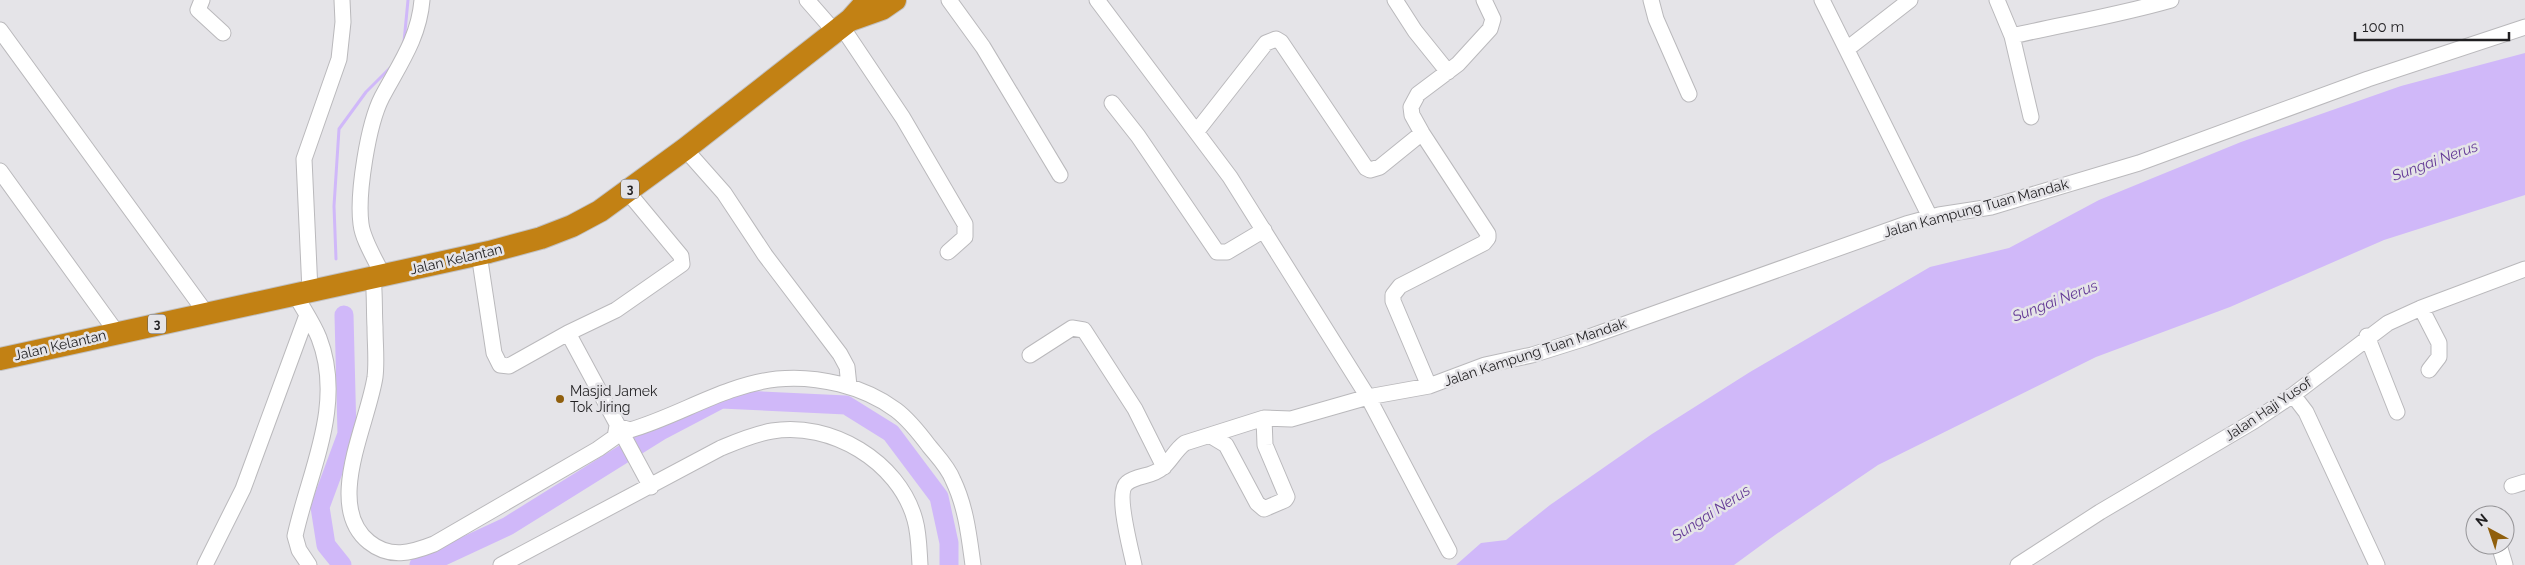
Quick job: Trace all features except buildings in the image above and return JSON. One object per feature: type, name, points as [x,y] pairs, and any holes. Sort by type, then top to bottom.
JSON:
[{"type":"highway","name":"Jalan Kelantan","points":[[0,359],[479,254],[541,238],[572,226],[600,211],[685,149],[842,26],[868,0]]},
{"type":"highway","name":"Jalan Kelantan","points":[[842,26],[882,9],[895,0]]},
{"type":"street","points":[[202,0],[198,10],[223,33]]},
{"type":"street","points":[[204,565],[242,489],[307,315],[304,159],[338,59],[343,22],[342,0]]},
{"type":"street","points":[[422,0],[421,14],[411,46],[375,111],[367,144],[360,207],[361,224],[375,278],[375,377],[351,474],[348,494],[351,518],[359,532],[373,545],[383,550],[405,554],[434,544],[598,449],[615,437],[618,429]]},
{"type":"street","points":[[807,0],[842,26],[902,118],[965,224],[965,238],[948,252]]},
{"type":"street","points":[[949,0],[984,47],[1060,175]]},
{"type":"street","points":[[1097,0],[1197,131],[1230,177],[1264,230],[1368,397],[1449,550]]},
{"type":"street","points":[[1395,0],[1415,31],[1448,72]]},
{"type":"street","points":[[1428,386],[1393,301],[1393,295],[1400,286],[1484,243],[1488,238],[1488,234],[1422,133],[1412,115],[1412,101],[1448,72],[1492,24],[1491,13],[1484,0]]},
{"type":"street","points":[[1651,0],[1656,19],[1689,94]]},
{"type":"street","points":[[1822,0],[1930,217]]},
{"type":"street","points":[[1847,49],[1910,0]]},
{"type":"street","points":[[1997,0],[2012,36],[2031,117]]},
{"type":"street","points":[[2012,36],[2069,22],[2127,13],[2167,1]]},
{"type":"street","name":"Jalan Kampung Tuan Mandak","points":[[1264,418],[1291,419],[1368,397],[1428,386],[1485,365],[1532,355],[1586,338],[1771,270],[1930,217],[1991,207],[2139,163],[2368,79],[2525,27]]},
{"type":"street","points":[[0,30],[206,313]]},
{"type":"street","points":[[1197,131],[1266,43],[1276,39],[1280,42],[1366,168],[1370,170],[1380,167],[1422,133]]},
{"type":"street","points":[[1112,103],[1146,147],[1217,252],[1228,252],[1264,230]]},
{"type":"street","points":[[685,149],[724,193],[765,255],[840,354],[846,367],[849,386]]},
{"type":"street","points":[[0,171],[118,332]]},
{"type":"street","points":[[479,254],[494,353],[500,365],[509,366],[568,333],[616,310],[682,264],[681,256],[627,191]]},
{"type":"street","name":"Jalan Haji Yusof","points":[[2018,565],[2100,512],[2254,421],[2293,395],[2367,336],[2388,323],[2421,308],[2525,269]]},
{"type":"street","points":[[2421,308],[2439,343],[2440,357],[2429,370]]},
{"type":"street","points":[[307,315],[319,340],[324,360],[329,402],[326,425],[295,536],[298,550],[310,565]]},
{"type":"street","points":[[1030,355],[1072,328],[1084,330],[1135,409],[1164,467]]},
{"type":"street","points":[[568,333],[618,429],[651,487]]},
{"type":"street","points":[[2367,336],[2396,412]]},
{"type":"street","points":[[618,429],[635,428],[735,389],[777,379],[824,381],[849,386],[878,398],[897,411],[945,465],[956,486],[967,521],[973,565]]},
{"type":"street","points":[[2293,395],[2306,412],[2377,565]]},
{"type":"street","points":[[1134,565],[1122,493],[1128,482],[1164,467],[1179,447],[1185,443],[1264,418],[1266,445],[1287,491],[1287,497],[1268,509],[1264,509],[1256,504],[1226,445],[1211,436]]},
{"type":"street","points":[[502,565],[721,448],[748,437],[773,431],[799,430],[839,439],[871,458],[887,473],[906,498],[916,521],[920,565]]},
{"type":"water","name":"Sungai Nerus","points":[[2525,53],[2525,195],[2384,240],[2230,307],[2096,357],[1878,465],[1734,565],[1456,565],[1481,543],[1506,540],[1550,505],[1652,434],[1750,372],[1930,267],[2009,248],[2099,200],[2241,142],[2401,86]]},
{"type":"waterway","points":[[404,42],[408,0]]},
{"type":"waterway","points":[[336,259],[334,206],[339,129],[366,92],[392,66]]},
{"type":"waterway","points":[[342,565],[326,545],[320,507],[347,434],[344,315]]},
{"type":"waterway","points":[[419,565],[437,559],[508,526],[662,430],[721,399],[846,405],[891,433],[939,497],[949,543],[949,565]]},
{"type":"place","name":"Masjid Jamek Tok Jiring","points":[[560,399]]}]
